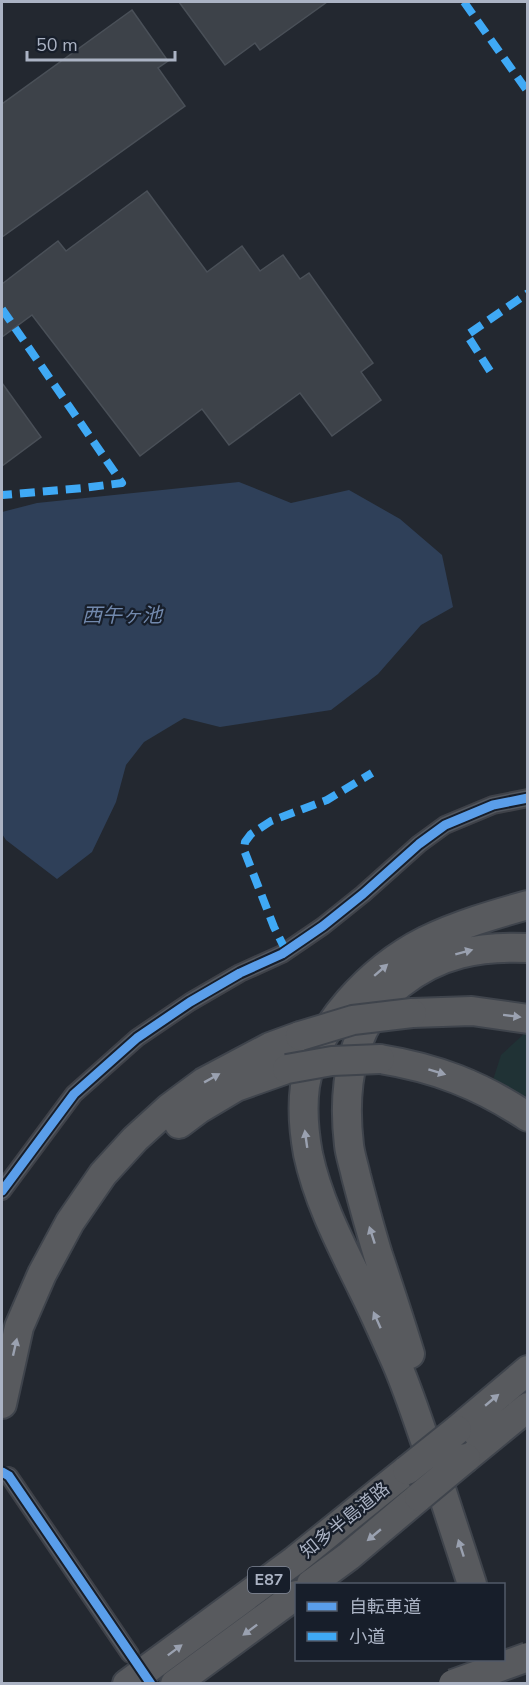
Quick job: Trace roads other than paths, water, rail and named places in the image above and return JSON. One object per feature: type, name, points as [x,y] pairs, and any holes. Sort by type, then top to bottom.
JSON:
[{"type":"highway","points":[[472,1583],[407,1388],[375,1314],[336,1234],[319,1191],[308,1154],[303,1117],[305,1085],[316,1050],[337,1016],[361,987],[388,964],[423,942],[454,928],[528,905]]},
{"type":"highway","points":[[449,1512],[452,1491],[367,1220],[349,1147],[347,1118],[350,1070],[364,1027],[378,1005],[410,976],[428,965],[477,949],[528,948]]},
{"type":"highway","points":[[2,1404],[19,1328],[42,1274],[70,1222],[102,1174],[135,1139],[204,1082],[270,1047],[353,1020],[412,1013],[472,1011],[528,1019]]},
{"type":"highway","points":[[70,1222],[161,1137],[199,1109],[236,1087],[286,1069],[332,1061],[380,1059],[406,1063],[458,1079],[506,1103],[528,1117]]},
{"type":"highway","name":"知多半島道路","points":[[127,1683],[294,1561],[528,1370]]},
{"type":"highway","name":"知多半島道路","points":[[312,1583],[349,1556],[528,1407]]},
{"type":"highway","name":"E87","points":[[175,1683],[295,1596]]},
{"type":"highway","points":[[453,1683],[528,1657]]},
{"type":"highway","points":[[497,1661],[504,1683]]},
{"type":"street","points":[[2,1191],[74,1094],[137,1038],[190,1002],[240,973],[296,945],[363,894],[419,844],[445,825],[493,805],[528,798]]},
{"type":"street","points":[[9,1476],[130,1654]]},
{"type":"water","name":"西午ヶ池","points":[[239,482],[291,503],[349,490],[400,519],[442,555],[453,607],[421,625],[378,674],[331,710],[220,727],[184,718],[144,742],[126,765],[116,802],[92,852],[57,879],[6,840],[2,834],[2,512],[37,503]]}]
